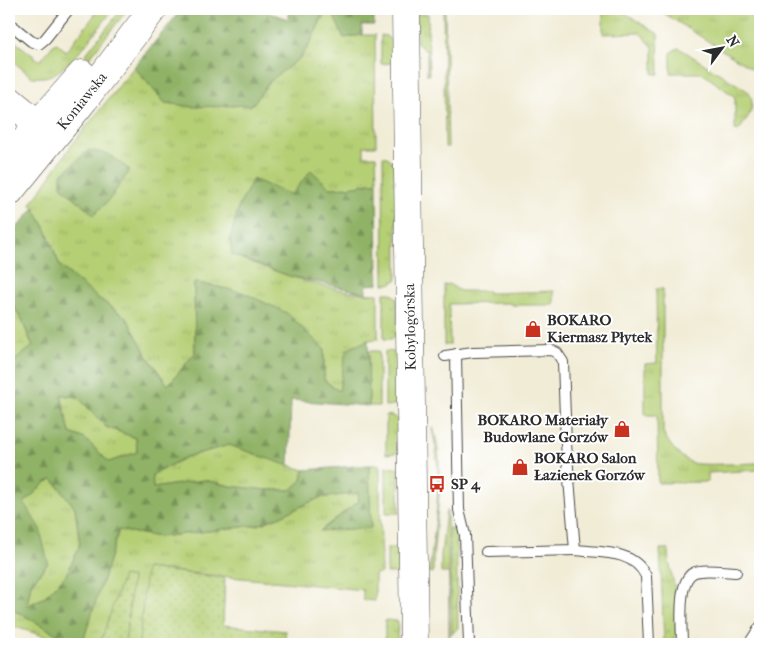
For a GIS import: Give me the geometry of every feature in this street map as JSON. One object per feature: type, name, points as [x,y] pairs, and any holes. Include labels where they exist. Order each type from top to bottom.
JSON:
[{"type":"street","name":"Koniawska","points":[[9,192],[24,143],[136,9]]},
{"type":"street","name":"Koniawska","points":[[24,143],[102,77],[153,9]]},
{"type":"street","name":"Kobylogórska","points":[[406,9],[414,644]]},
{"type":"street","points":[[9,100],[24,143]]},
{"type":"lane","points":[[9,23],[31,41],[39,44],[69,9]]},
{"type":"lane","points":[[445,356],[473,352],[551,350],[560,357],[563,362],[566,444],[575,550]]},
{"type":"lane","points":[[456,354],[459,510],[465,535],[469,644]]},
{"type":"lane","points":[[486,552],[575,550],[621,555],[636,561],[642,567],[646,576],[649,644]]},
{"type":"lane","points":[[682,644],[682,590],[686,582],[692,574],[701,571],[736,572]]},
{"type":"lane","points":[[749,644],[760,627]]},
{"type":"green space","points":[[97,9],[114,9],[75,57],[57,72],[44,77],[32,77],[9,58],[9,37],[39,60],[57,43],[66,51],[94,16]]},
{"type":"green space","points":[[122,9],[128,9],[89,58],[85,55]]},
{"type":"green space","points":[[182,9],[258,9],[288,19],[291,9],[324,9],[324,14],[301,57],[270,81],[252,105],[195,107],[165,103],[134,67]]},
{"type":"green space","points":[[324,9],[340,9],[333,14],[344,38],[375,35],[376,146],[364,146],[364,156],[376,156],[377,182],[291,195],[232,255],[285,275],[322,286],[360,293],[378,294],[378,339],[368,340],[339,391],[324,380],[324,349],[194,283],[195,353],[168,386],[146,354],[127,318],[94,295],[60,266],[45,227],[31,204],[71,146],[134,67],[165,103],[252,105],[270,81],[301,56],[308,47],[324,14]]},
{"type":"green space","points":[[340,9],[374,9],[374,25],[362,25],[362,35],[344,38],[333,14]]},
{"type":"green space","points":[[443,9],[445,9],[448,147],[445,147]]},
{"type":"green space","points":[[603,9],[619,9],[658,34],[659,74],[653,74],[653,47],[640,33],[603,34]]},
{"type":"green space","points":[[657,9],[760,9],[760,74]]},
{"type":"green space","points":[[416,14],[428,14],[429,75],[427,75],[427,50],[424,50],[417,43]]},
{"type":"green space","points":[[381,35],[386,36],[393,42],[394,63],[381,64]]},
{"type":"green space","points":[[679,48],[749,92],[752,103],[750,113],[738,131],[735,130],[735,97],[702,73],[671,73],[671,53]]},
{"type":"green space","points":[[89,150],[108,154],[130,170],[109,200],[94,215],[61,186],[61,175]]},
{"type":"green space","points":[[383,156],[389,158],[396,166],[397,279],[390,284],[384,284]]},
{"type":"green space","points":[[311,170],[330,188],[350,187],[377,182],[378,284],[366,285],[366,293],[289,276],[232,255],[230,239],[239,206],[253,179],[291,195]]},
{"type":"green space","points":[[34,208],[45,227],[60,266],[94,295],[127,318],[146,354],[168,385],[195,353],[194,282],[242,292],[287,313],[324,349],[324,380],[339,391],[346,350],[368,340],[369,406],[291,400],[289,466],[229,445],[186,457],[152,475],[153,488],[204,480],[230,486],[268,490],[291,490],[302,480],[304,470],[369,465],[371,528],[320,531],[359,501],[358,493],[319,498],[258,525],[159,537],[119,530],[82,644],[74,644],[20,613],[9,610],[9,398],[18,390],[9,383],[9,365],[33,346],[9,297],[9,237]],"holes":[[[61,395],[78,397],[106,427],[136,438],[137,452],[109,462],[85,439],[70,433]],[[53,479],[75,508],[80,545],[66,575],[43,598],[27,606],[31,584],[48,563],[40,529],[24,503],[46,482]]]},
{"type":"green space","points":[[449,284],[460,291],[488,291],[488,293],[554,291],[554,305],[511,305],[511,303],[449,304],[450,345],[444,345],[444,285]]},
{"type":"green space","points":[[656,289],[663,289],[663,432],[665,437],[679,454],[692,463],[760,463],[760,470],[708,473],[708,482],[658,483],[657,415],[645,415],[645,364],[657,363]]},
{"type":"green space","points":[[384,293],[391,293],[397,298],[397,335],[391,339],[384,339]]},
{"type":"green space","points":[[9,298],[23,323],[33,347],[9,365]]},
{"type":"green space","points":[[368,351],[379,351],[379,406],[369,406]]},
{"type":"green space","points":[[385,351],[394,352],[399,356],[398,402],[394,405],[385,406]]},
{"type":"green space","points":[[61,395],[78,397],[106,427],[136,438],[137,452],[109,462],[85,439],[70,433]]},
{"type":"green space","points":[[386,415],[398,419],[399,450],[396,453],[386,454]]},
{"type":"green space","points":[[433,427],[437,445],[440,482],[433,573],[429,572],[436,518],[438,482]]},
{"type":"green space","points":[[229,445],[304,470],[302,480],[292,490],[235,487],[204,480],[153,488],[152,475],[186,457]]},
{"type":"green space","points":[[369,465],[380,465],[381,573],[375,574],[375,601],[363,600],[363,590],[147,568],[139,644],[125,644],[132,578],[101,641],[105,644],[82,644],[118,530],[159,537],[258,525],[319,498],[358,493],[359,501],[321,530],[371,527]]},
{"type":"green space","points":[[386,466],[399,469],[399,513],[386,513]]},
{"type":"green space","points":[[53,479],[75,508],[80,545],[66,575],[43,598],[26,606],[31,584],[48,563],[24,503],[46,482]]},
{"type":"green space","points":[[446,511],[448,573],[441,573],[441,555]]},
{"type":"green space","points":[[449,528],[456,528],[458,628],[452,634]]},
{"type":"green space","points":[[387,548],[402,548],[402,573],[387,573]]},
{"type":"green space","points":[[660,549],[668,549],[678,608],[677,631],[673,641],[664,644]]},
{"type":"green space","points":[[146,568],[225,578],[223,625],[286,631],[284,644],[139,644]]},
{"type":"green space","points":[[123,576],[132,577],[125,644],[105,644],[101,641]]},
{"type":"green space","points":[[449,594],[450,636],[449,637]]},
{"type":"green space","points":[[9,610],[20,613],[74,644],[9,625]]},
{"type":"green space","points":[[385,620],[398,621],[397,644],[385,644]]},
{"type":"place","name":"BOKARO Kiermasz Płytek","points":[[533,329]]},
{"type":"place","name":"BOKARO Materiały Budowlane Gorzów","points":[[622,429]]},
{"type":"place","name":"BOKARO Salon Łazienek Gorzów","points":[[520,467]]},
{"type":"place","name":"SP 4","points":[[437,484]]}]
